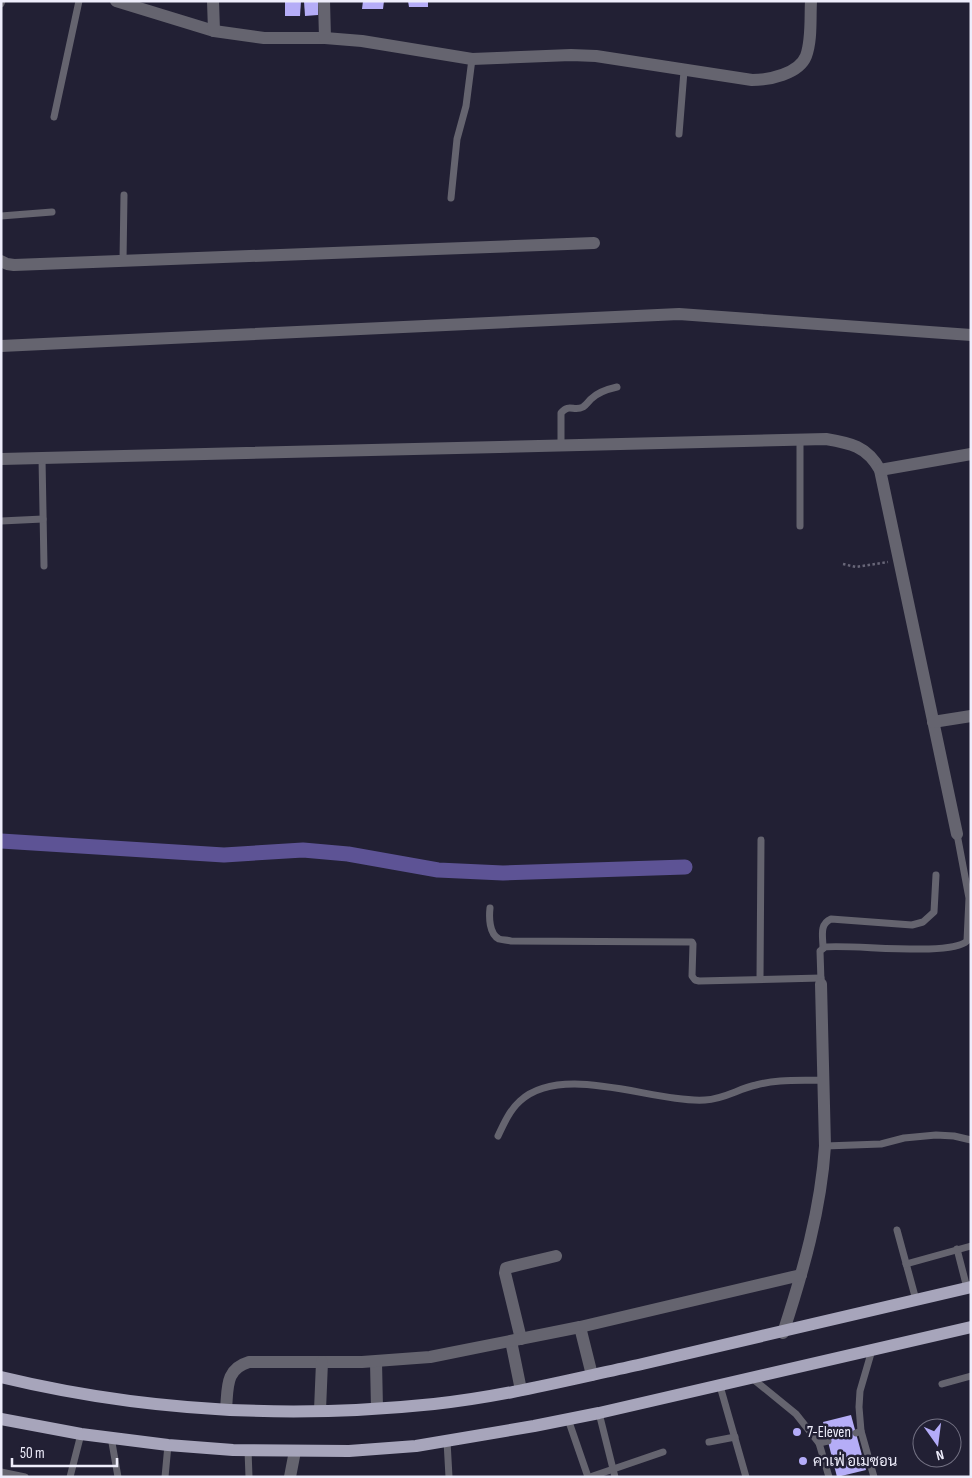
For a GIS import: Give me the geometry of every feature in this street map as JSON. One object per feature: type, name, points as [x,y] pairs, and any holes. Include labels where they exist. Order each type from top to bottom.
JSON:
[{"type":"main road","points":[[1,1377],[39,1386],[133,1401],[245,1411],[377,1408],[436,1404],[520,1390],[592,1375],[969,1288]]},
{"type":"main road","points":[[1,1419],[81,1434],[168,1445],[295,1451],[350,1451],[416,1446],[599,1413],[971,1327]]},
{"type":"street","points":[[116,1],[214,31],[264,38],[362,40],[472,58],[596,56],[752,80],[767,80],[780,76],[800,65],[806,56],[808,46],[811,1]]},
{"type":"street","points":[[213,1],[214,31]]},
{"type":"street","points":[[324,1],[325,38]]},
{"type":"street","points":[[1,261],[14,265],[594,242]]},
{"type":"street","points":[[1,346],[679,314],[971,335]]},
{"type":"street","points":[[1,459],[826,439],[851,443],[868,454],[876,462],[880,470],[957,834]]},
{"type":"street","points":[[880,470],[971,454]]},
{"type":"street","points":[[933,722],[971,716]]},
{"type":"street","points":[[783,1332],[801,1275],[824,1169],[821,981]]},
{"type":"street","points":[[520,1390],[516,1340],[505,1273],[506,1268],[556,1256]]},
{"type":"street","points":[[226,1409],[230,1375],[242,1364],[257,1362],[376,1362],[430,1357],[580,1326],[801,1275]]},
{"type":"street","points":[[580,1326],[592,1375]]},
{"type":"street","points":[[320,1410],[322,1362]]},
{"type":"street","points":[[376,1362],[377,1408]]},
{"type":"street","points":[[290,1477],[295,1451]]},
{"type":"lane","points":[[54,117],[79,1]]},
{"type":"lane","points":[[451,198],[457,139],[466,106],[472,58]]},
{"type":"lane","points":[[679,134],[684,71]]},
{"type":"lane","points":[[123,261],[124,195]]},
{"type":"lane","points":[[1,216],[52,212]]},
{"type":"lane","points":[[561,446],[562,411],[570,407],[582,408],[598,393],[617,387]]},
{"type":"lane","points":[[800,440],[800,526]]},
{"type":"lane","points":[[42,458],[44,566]]},
{"type":"lane","points":[[1,521],[43,519]]},
{"type":"lane","points":[[823,948],[937,949],[960,946],[967,941],[969,883],[957,834]]},
{"type":"lane","points":[[760,979],[761,840]]},
{"type":"lane","points":[[490,908],[491,926],[494,934],[499,938],[511,941],[688,940],[694,944],[692,976],[695,980],[760,979],[821,981],[820,951],[823,948],[823,926],[826,921],[912,925],[923,922],[934,912],[936,874]]},
{"type":"lane","points":[[498,1136],[507,1117],[520,1101],[542,1088],[577,1084],[609,1087],[688,1101],[715,1099],[755,1085],[778,1081],[824,1080]]},
{"type":"lane","points":[[825,1146],[881,1144],[904,1138],[936,1135],[954,1136],[971,1140]]},
{"type":"lane","points":[[897,1230],[916,1300]]},
{"type":"lane","points":[[906,1264],[971,1246]]},
{"type":"lane","points":[[957,1249],[969,1288]]},
{"type":"lane","points":[[872,1350],[860,1392],[858,1432],[874,1477]]},
{"type":"lane","points":[[942,1384],[971,1376]]},
{"type":"lane","points":[[752,1379],[796,1414],[819,1443],[829,1477]]},
{"type":"lane","points":[[720,1386],[746,1477]]},
{"type":"lane","points":[[599,1413],[615,1477]]},
{"type":"lane","points":[[568,1419],[589,1477],[663,1452]]},
{"type":"lane","points":[[70,1477],[81,1434]]},
{"type":"lane","points":[[111,1437],[118,1477]]},
{"type":"lane","points":[[709,1442],[735,1437]]},
{"type":"lane","points":[[447,1441],[449,1477]]},
{"type":"lane","points":[[819,1443],[828,1441]]},
{"type":"lane","points":[[165,1477],[168,1445]]},
{"type":"lane","points":[[248,1450],[249,1477]]},
{"type":"lane","points":[[1,1472],[25,1477]]},
{"type":"path","points":[[843,564],[856,567],[899,560]]},
{"type":"building","points":[[285,1],[301,1],[300,16],[285,16]]},
{"type":"building","points":[[304,1],[318,1],[318,15],[305,16]]},
{"type":"building","points":[[363,1],[384,1],[383,9],[362,9]]},
{"type":"building","points":[[408,1],[428,1],[428,7],[409,7]]},
{"type":"building","points":[[851,1415],[866,1470],[837,1477],[823,1422]]},
{"type":"waterway","points":[[1,841],[224,855],[303,850],[348,854],[438,870],[503,873],[685,867]]},
{"type":"place","name":"7-Eleven","points":[[797,1432]]},
{"type":"place","name":"คาเฟ่ อเมซอน","points":[[803,1461]]}]
